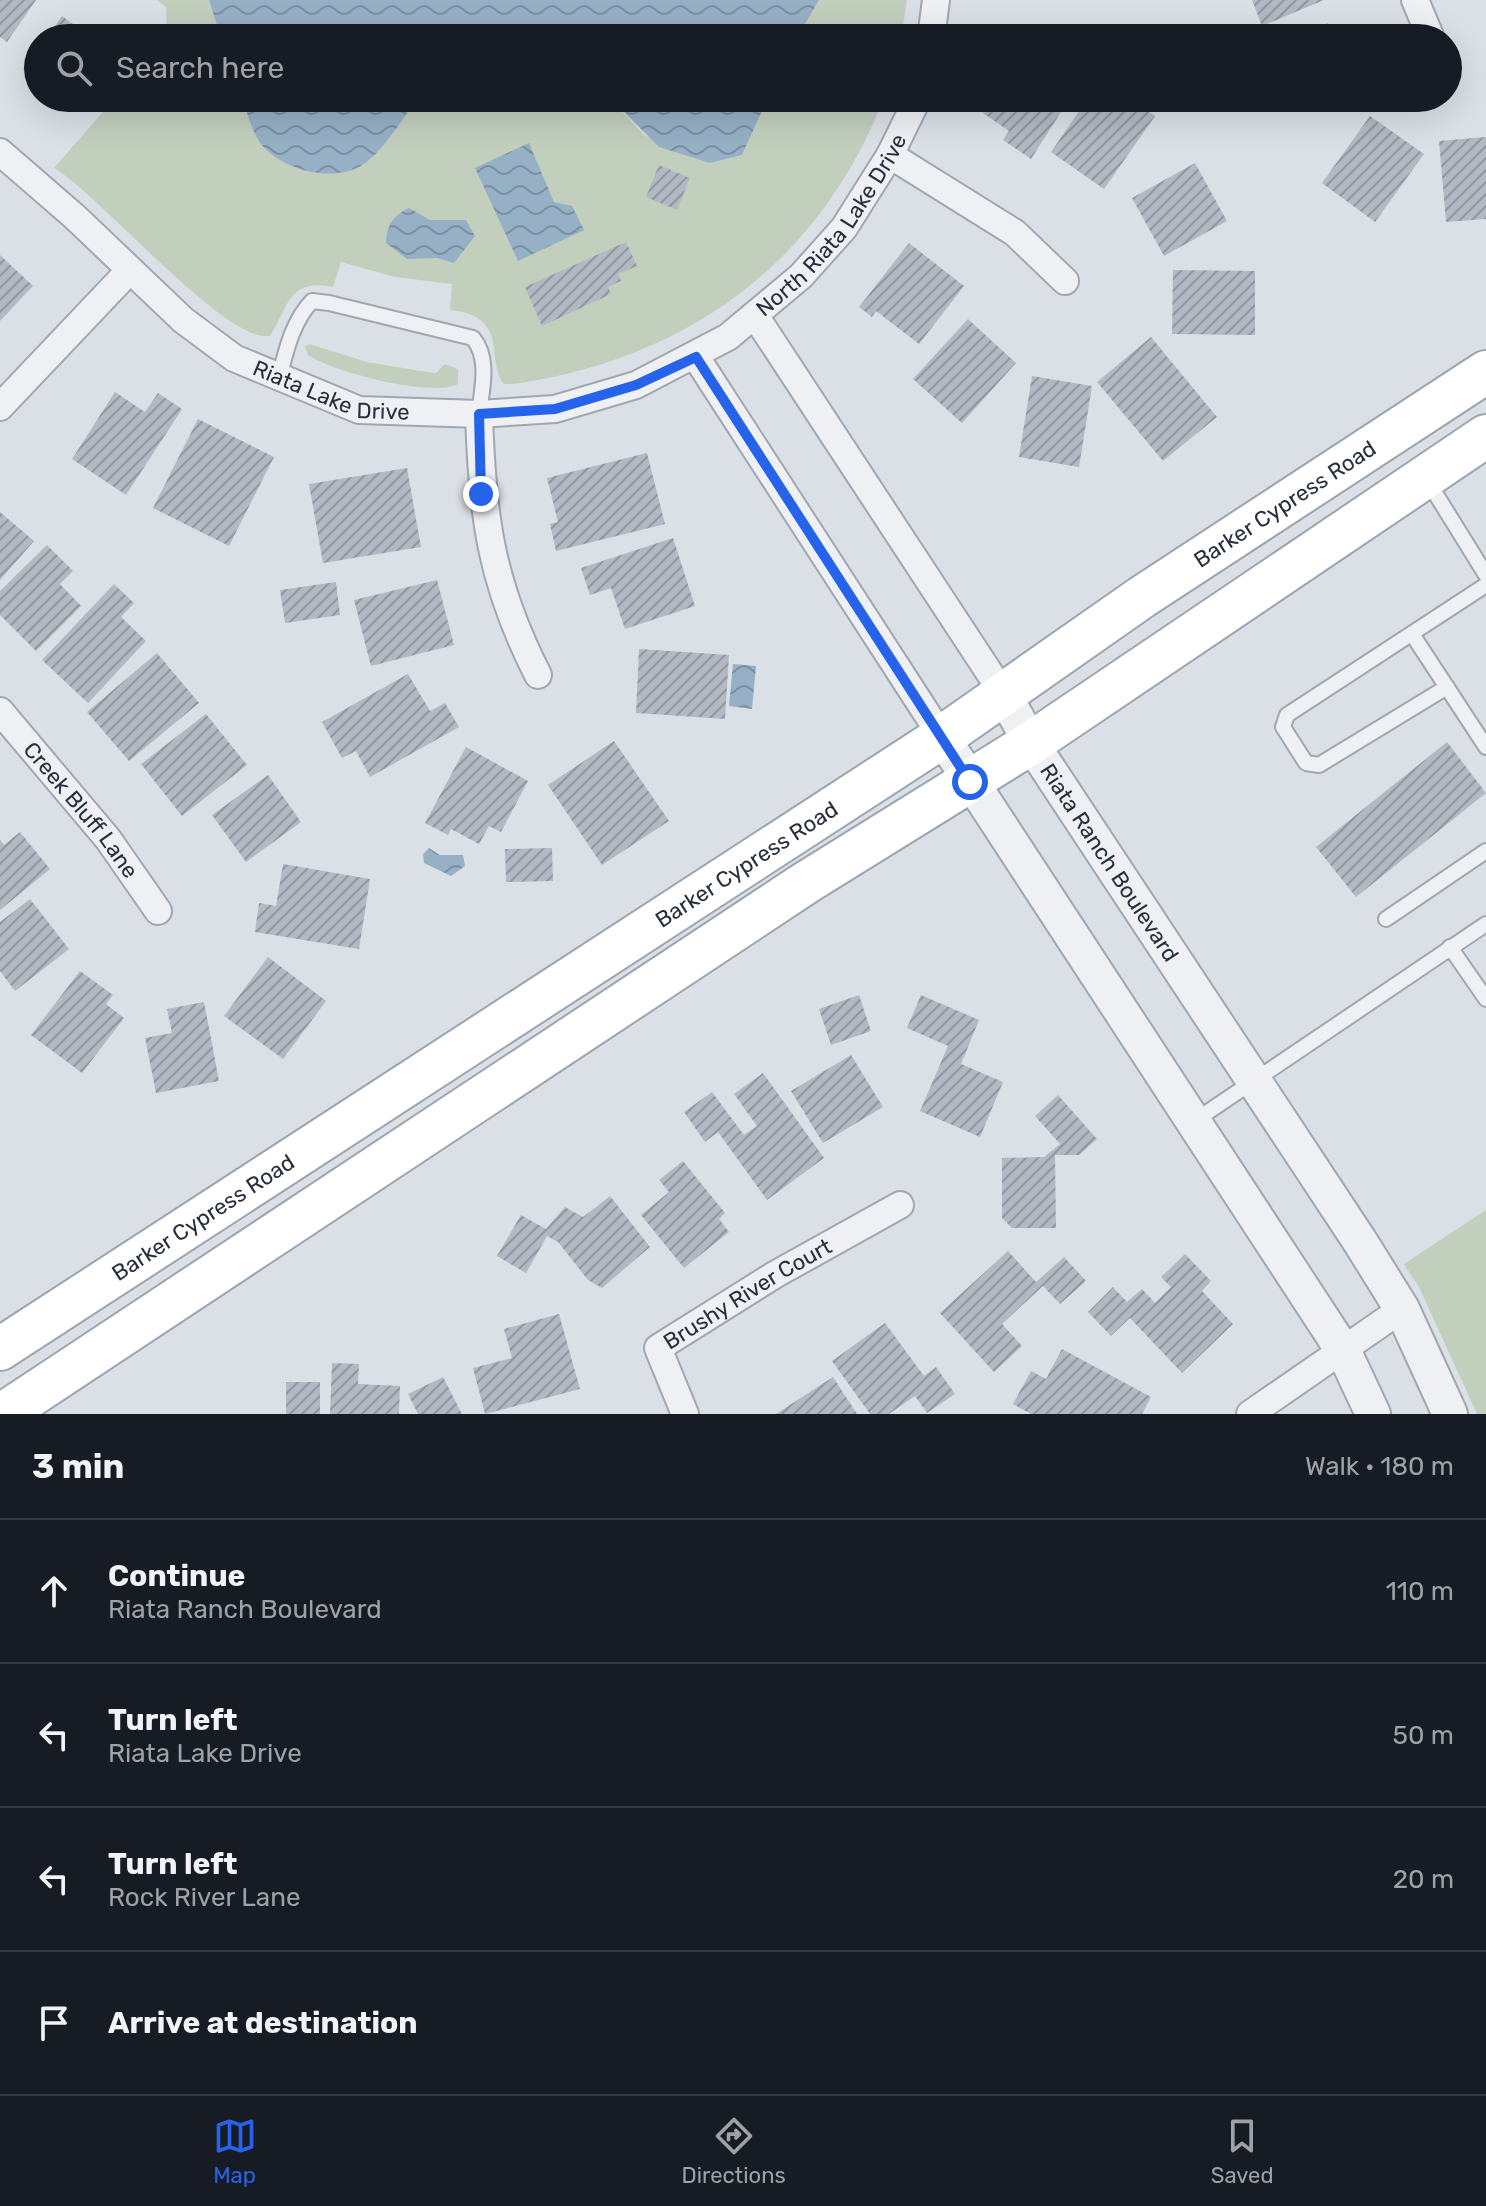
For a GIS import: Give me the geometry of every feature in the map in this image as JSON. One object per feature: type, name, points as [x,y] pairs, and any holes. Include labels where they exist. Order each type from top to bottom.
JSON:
[{"type":"main road","name":"Barker Cypress Road","points":[[0,1349],[942,737],[1142,597],[1486,372]]},
{"type":"main road","points":[[3,1414],[807,882],[1031,743],[1486,436]]},
{"type":"street","points":[[933,24],[936,0]]},
{"type":"street","points":[[1415,0],[1425,24]]},
{"type":"street","name":"North Riata Lake Drive","points":[[728,337],[756,317],[801,276],[844,228],[890,155],[911,112]]},
{"type":"street","name":"Riata Lake Drive","points":[[0,152],[183,320],[234,358],[359,410],[479,414],[555,409],[636,385],[696,357],[728,337]]},
{"type":"street","points":[[890,155],[1015,233],[1065,281]]},
{"type":"street","points":[[0,407],[130,270]]},
{"type":"street","name":"Riata Ranch Boulevard","points":[[756,317],[1402,1309],[1450,1414]]},
{"type":"street","points":[[696,357],[1344,1352],[1373,1414]]},
{"type":"street","points":[[479,414],[481,494],[492,557],[512,623],[538,675]]},
{"type":"street","name":"Creek Bluff Lane","points":[[0,711],[108,839],[158,911]]},
{"type":"street","name":"Brushy River Court","points":[[685,1414],[658,1348],[776,1274],[900,1205]]},
{"type":"street","points":[[1250,1414],[1344,1352],[1402,1309]]},
{"type":"lane","points":[[279,378],[288,342],[303,311],[312,301],[329,303],[473,338],[480,347],[484,365],[479,414]]},
{"type":"lane","points":[[1425,476],[1486,575]]},
{"type":"lane","points":[[1447,687],[1319,765],[1306,763],[1283,727],[1287,715],[1486,585]]},
{"type":"lane","points":[[1412,634],[1486,747]]},
{"type":"lane","points":[[1386,919],[1486,851]]},
{"type":"lane","points":[[1193,1122],[1255,1083],[1486,924]]},
{"type":"lane","points":[[1450,947],[1486,999]]},
{"type":"green space","points":[[157,0],[209,0],[217,24],[167,24],[166,7]]},
{"type":"green space","points":[[819,0],[907,0],[903,24],[805,24]]},
{"type":"green space","points":[[103,112],[246,112],[369,161],[407,112],[623,112],[644,135],[710,163],[742,155],[762,112],[878,112],[857,157],[823,209],[784,255],[739,294],[690,326],[635,352],[576,371],[513,384],[504,384],[499,374],[493,341],[482,321],[450,310],[452,284],[395,277],[341,262],[333,287],[318,285],[298,291],[286,305],[270,336],[250,332],[224,317],[194,293],[54,168]]},
{"type":"green space","points":[[309,344],[367,362],[427,372],[436,373],[445,364],[458,369],[458,384],[427,388],[360,375],[308,355],[305,347]]},
{"type":"green space","points":[[1486,1210],[1486,1414],[1477,1414],[1419,1287],[1404,1264]]},
{"type":"water","points":[[209,0],[819,0],[805,24],[217,24]]},
{"type":"water","points":[[247,112],[408,112],[375,155],[356,168],[342,172],[312,172],[283,162],[261,144]]},
{"type":"water","points":[[624,112],[762,112],[742,155],[710,163],[659,147]]},
{"type":"water","points":[[529,143],[554,202],[572,206],[584,230],[518,261],[475,168]]},
{"type":"water","points":[[409,208],[430,220],[466,220],[475,236],[454,263],[437,258],[407,259],[386,243],[392,221]]},
{"type":"water","points":[[733,664],[756,666],[752,709],[729,706]]},
{"type":"water","points":[[429,848],[440,855],[463,855],[465,866],[451,876],[424,863],[423,854]]},
{"type":"building","points":[[0,0],[36,0],[7,42],[0,37]]},
{"type":"building","points":[[1252,0],[1324,0],[1267,24],[1261,24]]},
{"type":"building","points":[[62,16],[73,24],[56,24]]},
{"type":"building","points":[[1061,112],[1031,159],[1003,140],[1009,131],[983,113]]},
{"type":"building","points":[[1078,112],[1149,112],[1155,116],[1104,189],[1051,152]]},
{"type":"building","points":[[1370,116],[1424,154],[1375,222],[1322,183]]},
{"type":"building","points":[[1486,137],[1486,219],[1446,222],[1439,141]]},
{"type":"building","points":[[1195,163],[1227,221],[1164,256],[1132,198]]},
{"type":"building","points":[[659,165],[690,178],[677,210],[646,197]]},
{"type":"building","points":[[626,242],[637,266],[618,274],[621,281],[608,287],[611,294],[542,326],[525,287]]},
{"type":"building","points":[[909,243],[964,286],[919,344],[876,311],[872,317],[859,307]]},
{"type":"building","points":[[0,255],[33,286],[0,321]]},
{"type":"building","points":[[1173,270],[1255,271],[1255,335],[1172,334]]},
{"type":"building","points":[[968,319],[1016,363],[962,423],[913,379]]},
{"type":"building","points":[[1151,337],[1217,417],[1163,461],[1097,382]]},
{"type":"building","points":[[1032,376],[1092,386],[1079,467],[1019,457]]},
{"type":"building","points":[[115,392],[145,412],[158,393],[182,409],[126,495],[72,459]]},
{"type":"building","points":[[198,419],[274,457],[229,546],[153,508]]},
{"type":"building","points":[[647,453],[665,524],[556,551],[550,524],[558,522],[547,478]]},
{"type":"building","points":[[407,468],[421,547],[323,563],[309,484]]},
{"type":"building","points":[[0,512],[34,541],[0,580]]},
{"type":"building","points":[[673,538],[695,606],[625,629],[611,588],[590,595],[581,568]]},
{"type":"building","points":[[47,545],[73,571],[60,584],[81,606],[36,651],[0,615],[0,591]]},
{"type":"building","points":[[437,580],[454,645],[371,666],[354,600]]},
{"type":"building","points":[[336,582],[340,615],[285,623],[280,590]]},
{"type":"building","points":[[114,584],[134,603],[121,617],[146,641],[88,703],[42,660]]},
{"type":"building","points":[[639,649],[729,655],[725,719],[636,713]]},
{"type":"building","points":[[157,653],[199,703],[129,761],[87,712]]},
{"type":"building","points":[[408,674],[430,711],[445,703],[459,727],[370,777],[356,751],[342,758],[322,722]]},
{"type":"building","points":[[206,714],[247,765],[182,816],[141,764]]},
{"type":"building","points":[[614,741],[669,821],[602,865],[548,785]]},
{"type":"building","points":[[1447,742],[1486,793],[1356,897],[1316,847]]},
{"type":"building","points":[[466,747],[528,781],[501,832],[489,826],[479,844],[451,829],[448,835],[425,823]]},
{"type":"building","points":[[268,775],[301,822],[246,862],[212,815]]},
{"type":"building","points":[[20,832],[50,869],[0,910],[0,840],[4,845]]},
{"type":"building","points":[[552,848],[553,881],[506,882],[505,849]]},
{"type":"building","points":[[283,864],[370,879],[359,949],[255,932],[259,903],[276,906]]},
{"type":"building","points":[[30,899],[69,949],[15,991],[0,971],[0,922]]},
{"type":"building","points":[[268,957],[326,1001],[283,1059],[224,1016]]},
{"type":"building","points":[[80,971],[113,995],[106,1004],[124,1018],[82,1073],[31,1035]]},
{"type":"building","points":[[859,995],[871,1031],[831,1045],[819,1009]]},
{"type":"building","points":[[921,995],[979,1020],[961,1064],[1003,1082],[980,1137],[920,1111],[948,1046],[907,1028]]},
{"type":"building","points":[[204,1002],[219,1081],[156,1093],[145,1038],[172,1033],[167,1009]]},
{"type":"building","points":[[851,1055],[883,1107],[823,1143],[791,1091]]},
{"type":"building","points":[[763,1073],[824,1158],[767,1200],[718,1132],[705,1142],[684,1112],[712,1092],[744,1135],[757,1126],[734,1094]]},
{"type":"building","points":[[1058,1095],[1097,1139],[1079,1155],[1055,1155],[1056,1228],[1012,1228],[1002,1218],[1002,1158],[1044,1157],[1060,1144],[1035,1116]]},
{"type":"building","points":[[683,1161],[725,1213],[719,1219],[729,1232],[684,1268],[641,1215],[669,1192],[659,1180]]},
{"type":"building","points":[[610,1196],[650,1247],[602,1288],[588,1280],[558,1242],[547,1236],[526,1273],[497,1256],[521,1215],[546,1229],[565,1207],[583,1217]]},
{"type":"building","points":[[1008,1251],[1036,1282],[1064,1257],[1086,1281],[1060,1304],[1043,1286],[1002,1324],[1022,1346],[994,1372],[940,1313]]},
{"type":"building","points":[[1185,1254],[1211,1281],[1202,1291],[1233,1324],[1182,1373],[1130,1318],[1111,1336],[1088,1312],[1113,1287],[1127,1302],[1142,1289],[1155,1303],[1171,1287],[1161,1277]]},
{"type":"building","points":[[559,1314],[580,1389],[485,1414],[473,1368],[512,1358],[504,1329]]},
{"type":"building","points":[[885,1323],[924,1376],[936,1367],[955,1394],[927,1413],[915,1396],[889,1414],[870,1414],[832,1361]]},
{"type":"building","points":[[1062,1349],[1151,1397],[1142,1414],[1031,1414],[1013,1404],[1031,1371],[1046,1379]]},
{"type":"building","points":[[332,1363],[359,1364],[358,1384],[400,1386],[399,1414],[330,1414]]},
{"type":"building","points":[[443,1377],[462,1414],[418,1414],[408,1394]]},
{"type":"building","points":[[833,1377],[857,1414],[776,1414]]},
{"type":"building","points":[[286,1382],[320,1382],[320,1414],[286,1414]]},
{"type":"route","points":[[481,494],[479,414],[555,409],[636,385],[696,357],[970,782]]}]
